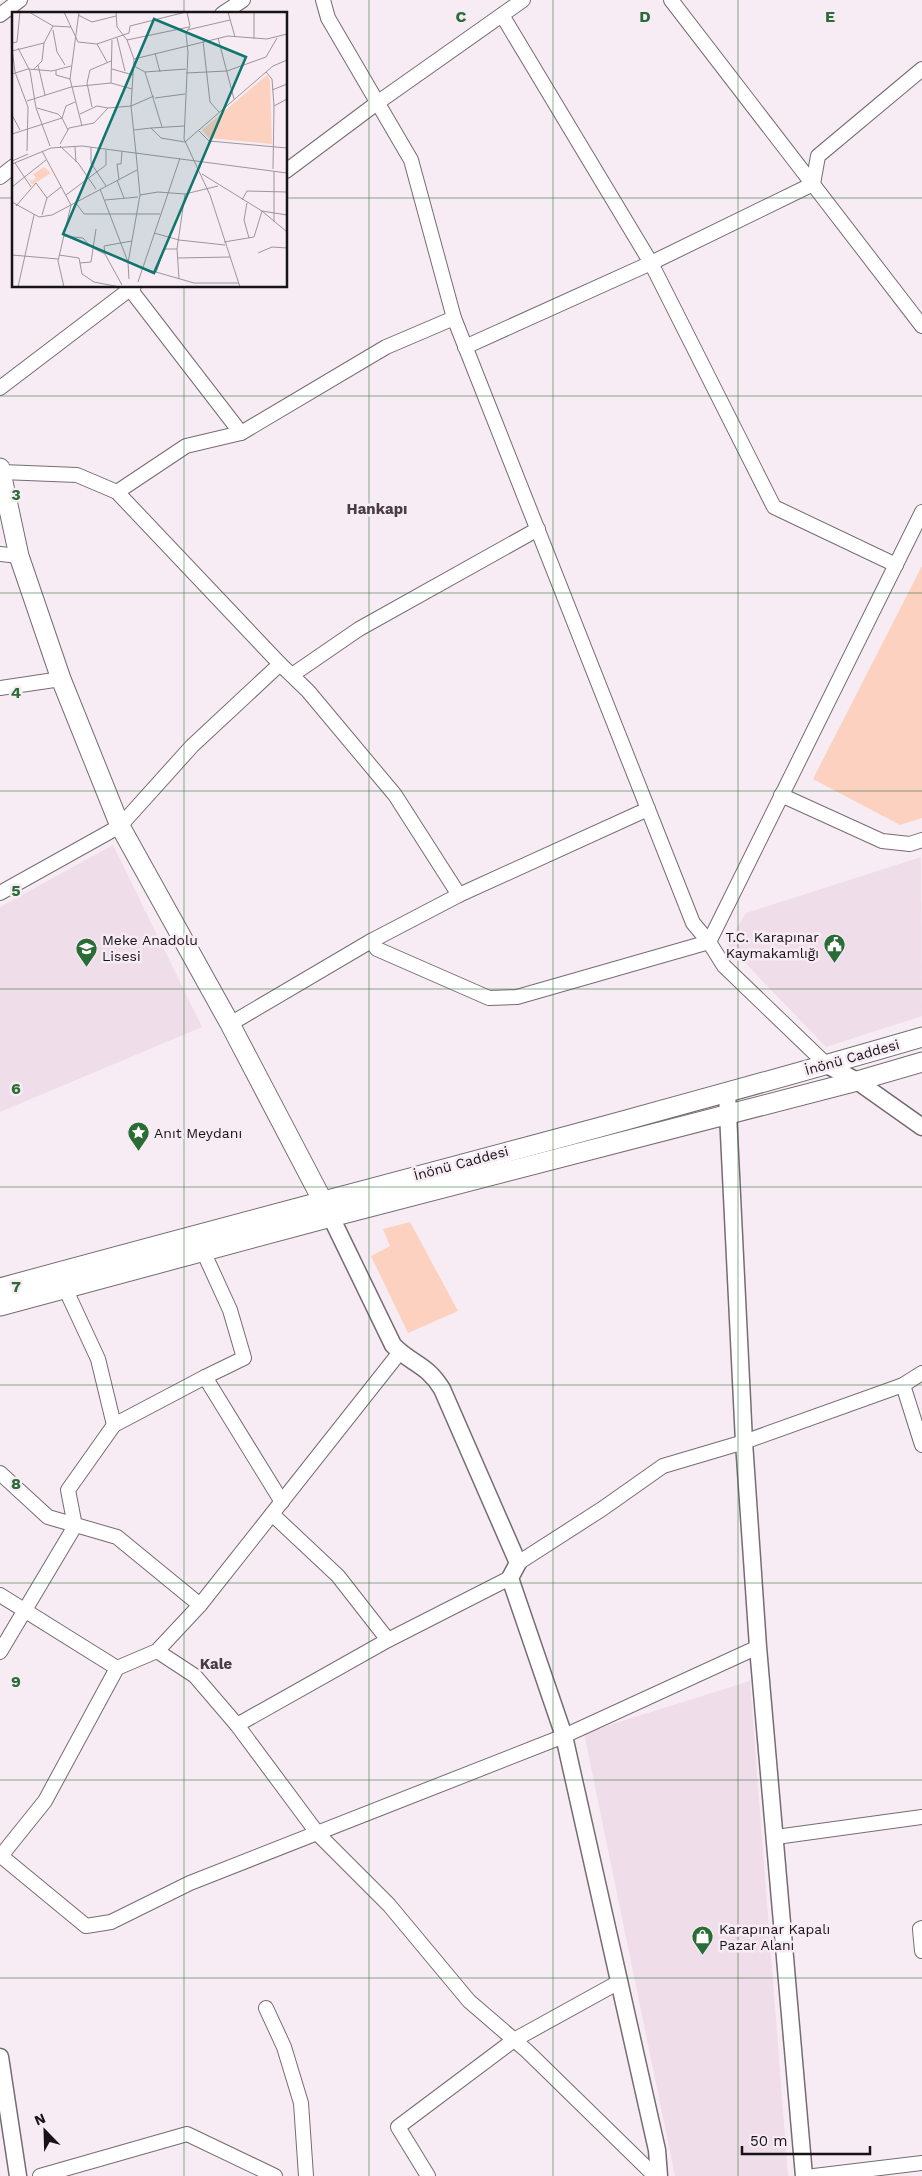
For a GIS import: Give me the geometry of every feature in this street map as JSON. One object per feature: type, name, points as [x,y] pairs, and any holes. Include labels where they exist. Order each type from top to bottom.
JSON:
[{"type":"main road","points":[[1,470],[9,555],[120,826],[230,1024],[331,1217]]},
{"type":"main road","name":"İnönü Caddesi","points":[[0,1288],[323,1199],[727,1093],[922,1037]]},
{"type":"main road","name":"İnönü Caddesi","points":[[0,1306],[331,1217],[857,1081],[922,1062]]},
{"type":"street","points":[[0,15],[20,0]]},
{"type":"street","points":[[225,12],[243,0]]},
{"type":"street","points":[[323,0],[328,18],[411,160],[454,318],[692,922],[709,942],[724,966],[827,1065],[857,1081],[922,1127]]},
{"type":"street","points":[[288,170],[377,103],[523,0]]},
{"type":"street","points":[[671,0],[922,326]]},
{"type":"street","points":[[502,15],[651,262],[774,507],[896,565]]},
{"type":"street","points":[[813,184],[818,156],[922,69]]},
{"type":"street","points":[[0,177],[12,168]]},
{"type":"street","points":[[465,347],[651,262],[813,184]]},
{"type":"street","points":[[0,388],[132,288],[241,433]]},
{"type":"street","points":[[117,492],[186,446],[241,433],[386,347],[454,318]]},
{"type":"street","points":[[1,470],[77,475],[117,492],[280,664],[308,691],[395,795],[459,895]]},
{"type":"street","points":[[371,941],[378,950],[489,998],[517,998],[709,942],[922,512]]},
{"type":"street","points":[[292,676],[359,629],[538,529]]},
{"type":"street","points":[[0,893],[120,826],[192,746],[280,664]]},
{"type":"street","points":[[0,688],[61,679]]},
{"type":"street","points":[[781,794],[882,841],[910,844],[922,840]]},
{"type":"street","points":[[230,1024],[371,941],[459,895],[648,809]]},
{"type":"street","points":[[727,1093],[744,1442],[758,1647],[804,2176]]},
{"type":"street","points":[[331,1217],[393,1345],[400,1352],[423,1366],[435,1377],[442,1389],[518,1563]]},
{"type":"street","points":[[0,1652],[26,1612],[75,1526],[68,1490],[114,1425],[244,1358],[230,1310],[203,1251]]},
{"type":"street","points":[[65,1288],[98,1359],[114,1425]]},
{"type":"street","points":[[400,1352],[200,1605],[156,1651],[117,1668],[46,1801],[0,1857],[86,1926],[111,1922],[190,1883],[564,1736],[758,1647]]},
{"type":"street","points":[[237,1725],[388,1640],[510,1578],[518,1563],[602,1509],[663,1466],[744,1442],[903,1385],[922,1373]]},
{"type":"street","points":[[205,1377],[282,1502]]},
{"type":"street","points":[[903,1385],[922,1445]]},
{"type":"street","points":[[0,1473],[48,1518],[116,1537],[200,1605]]},
{"type":"street","points":[[272,1514],[338,1576],[388,1640]]},
{"type":"street","points":[[510,1578],[564,1736],[657,2150],[659,2176]]},
{"type":"street","points":[[0,1595],[117,1668]]},
{"type":"street","points":[[156,1651],[195,1676],[237,1725],[318,1834],[389,1905],[469,2001],[514,2040],[655,2176]]},
{"type":"street","points":[[776,1837],[922,1817]]},
{"type":"street","points":[[922,1928],[920,1928],[922,1951]]},
{"type":"street","points":[[428,2176],[398,2127],[514,2040],[619,1982]]},
{"type":"street","points":[[266,2008],[284,2047],[301,2103],[306,2176]]},
{"type":"street","points":[[0,2057],[18,2176]]},
{"type":"street","points":[[40,2176],[187,2134],[275,2176]]},
{"type":"street","points":[[814,2176],[922,2163]]},
{"type":"shaded area","points":[[922,566],[922,818],[900,825],[813,779]]},
{"type":"shaded area","name":"Meke Anadolu Lisesi","points":[[113,845],[202,1027],[0,1112],[0,907]]},
{"type":"shaded area","name":"T.C. Karapınar Kaymakamlığı","points":[[921,857],[922,1016],[826,1047],[727,944],[746,913]]},
{"type":"shaded area","points":[[410,1222],[458,1311],[408,1333],[371,1256],[390,1246],[383,1229]]},
{"type":"shaded area","name":"Karapınar Kapalı Pazar Alanı","points":[[750,1681],[788,2176],[675,2176],[584,1733]]},
{"type":"place","name":"T.C. Karapınar Kaymakamlığı","points":[[835,964]]},
{"type":"place","name":"Meke Anadolu Lisesi","points":[[86,967]]},
{"type":"place","name":"Anıt Meydanı","points":[[138,1152]]},
{"type":"place","name":"Karapınar Kapalı Pazar Alanı","points":[[703,1956]]},
{"type":"district","name":"Hankapı","points":[[377,509]]},
{"type":"district","name":"Kale","points":[[216,1664]]}]
